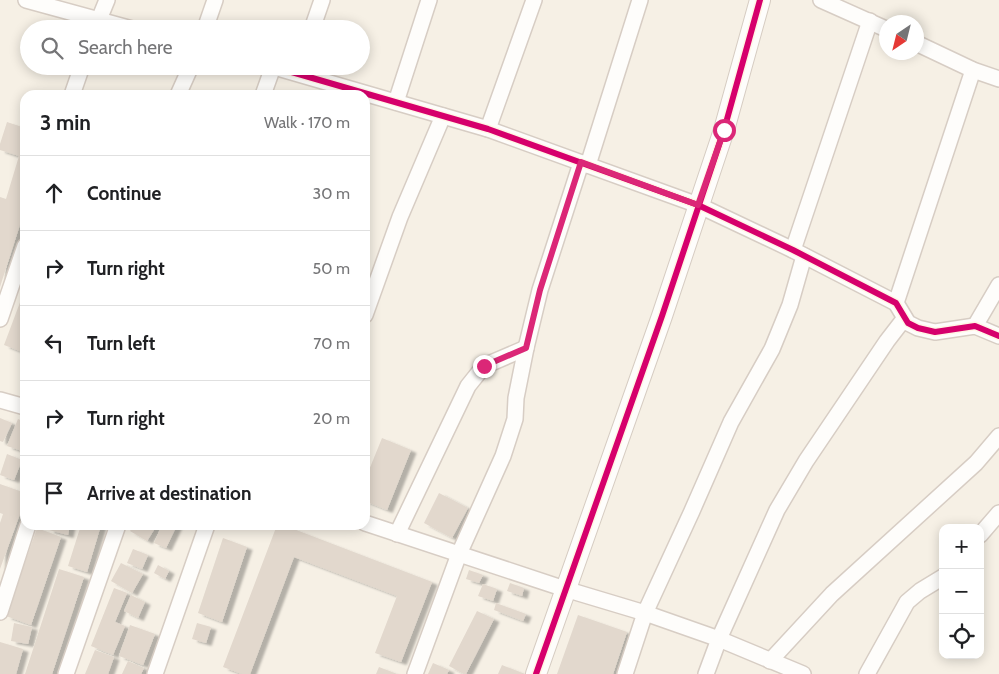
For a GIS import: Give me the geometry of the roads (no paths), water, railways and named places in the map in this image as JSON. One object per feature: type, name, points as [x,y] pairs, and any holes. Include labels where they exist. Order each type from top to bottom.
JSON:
[{"type":"street","points":[[26,0],[85,20]]},
{"type":"street","points":[[99,20],[107,0]]},
{"type":"street","points":[[208,20],[215,0]]},
{"type":"street","points":[[315,20],[322,0]]},
{"type":"street","points":[[396,102],[429,0]]},
{"type":"street","points":[[488,129],[534,0]]},
{"type":"street","points":[[415,674],[459,554],[503,456],[515,419],[516,398],[540,290],[640,0]]},
{"type":"street","points":[[536,674],[662,316],[724,130],[760,0]]},
{"type":"street","points":[[821,0],[879,26]]},
{"type":"street","points":[[625,674],[644,612],[692,512],[731,422],[772,349],[790,305],[798,253],[870,21]]},
{"type":"street","points":[[924,47],[973,70],[999,79]]},
{"type":"street","points":[[896,303],[973,70]]},
{"type":"street","points":[[74,90],[79,75]]},
{"type":"street","points":[[180,90],[187,75]]},
{"type":"street","points":[[265,90],[269,75]]},
{"type":"street","points":[[311,75],[350,90]]},
{"type":"street","points":[[370,96],[488,129],[698,205],[896,303],[904,319],[912,326],[935,332],[975,326],[999,336]]},
{"type":"street","points":[[370,301],[400,217],[443,116]]},
{"type":"street","points":[[0,319],[20,261]]},
{"type":"street","points":[[975,326],[999,285]]},
{"type":"street","points":[[706,674],[719,639],[777,510],[811,454],[904,319]]},
{"type":"street","points":[[397,534],[468,386],[484,366],[526,348]]},
{"type":"street","points":[[0,400],[20,406]]},
{"type":"street","points":[[770,661],[832,594],[969,469],[999,436]]},
{"type":"street","points":[[984,530],[999,513]]},
{"type":"street","points":[[370,525],[565,589],[644,612],[719,639],[770,661],[784,671],[802,674]]},
{"type":"street","points":[[0,612],[26,530]]},
{"type":"street","points":[[66,674],[116,530]]},
{"type":"street","points":[[155,674],[205,530]]},
{"type":"street","points":[[866,674],[907,602],[939,579]]}]
